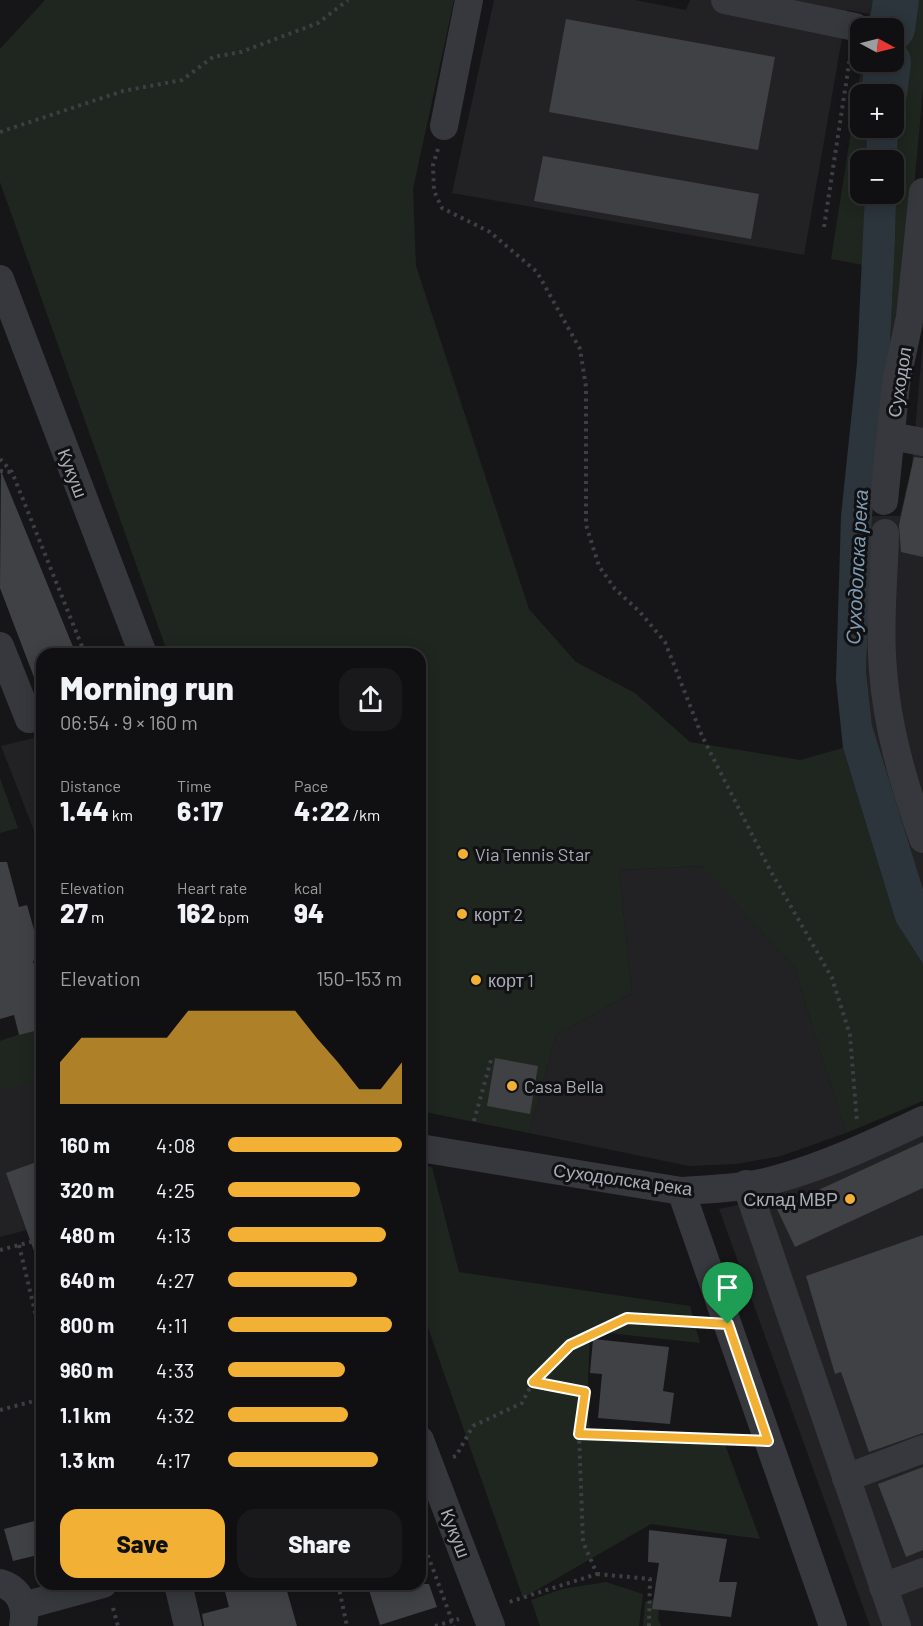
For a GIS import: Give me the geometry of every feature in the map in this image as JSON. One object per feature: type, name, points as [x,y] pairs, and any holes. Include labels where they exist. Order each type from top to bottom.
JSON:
[{"type":"street","points":[[444,126],[469,0]]},
{"type":"street","points":[[725,0],[850,26]]},
{"type":"street","name":"Суходол","points":[[885,501],[896,383],[910,317],[923,192]]},
{"type":"street","name":"Кукуш","points":[[1,288],[141,648]]},
{"type":"street","points":[[890,436],[923,442]]},
{"type":"street","points":[[885,533],[882,668],[885,693],[894,742],[923,839]]},
{"type":"street","points":[[0,646],[29,719],[36,717]]},
{"type":"street","name":"Суходолска река","points":[[426,1149],[681,1191],[776,1179],[858,1150],[923,1120]]},
{"type":"street","points":[[746,1184],[897,1626]]},
{"type":"street","points":[[681,1191],[833,1626]]},
{"type":"street","points":[[846,1478],[923,1449]]},
{"type":"street","name":"Кукуш","points":[[426,1456],[491,1626]]},
{"type":"street","points":[[883,1587],[923,1572]]},
{"type":"street","points":[[0,1583],[18,1592],[23,1616],[88,1590]]},
{"type":"street","points":[[179,1590],[188,1626]]},
{"type":"path","points":[[0,132],[123,91],[182,80],[213,57],[241,52],[318,23],[348,0]]},
{"type":"path","points":[[824,227],[850,59]]},
{"type":"path","points":[[444,126],[433,165],[434,191],[442,208],[490,232],[537,272],[580,349],[586,387],[586,525],[599,566],[615,589],[640,612],[665,642],[702,736],[770,870],[832,978],[850,1035],[856,1094],[858,1150]]},
{"type":"path","points":[[0,459],[12,472],[83,648]]},
{"type":"path","points":[[0,471],[12,472]]},
{"type":"path","points":[[474,1122],[491,1060]]},
{"type":"path","points":[[0,1250],[36,1241]]},
{"type":"path","points":[[19,1245],[36,1316]]},
{"type":"path","points":[[430,1466],[456,1456],[473,1426],[522,1403],[533,1382],[570,1345],[627,1318],[728,1324]]},
{"type":"path","points":[[533,1382],[585,1392],[579,1434],[583,1542],[597,1574]]},
{"type":"path","points":[[0,1410],[36,1401]]},
{"type":"path","points":[[579,1434],[768,1441]]},
{"type":"path","points":[[426,1550],[454,1626]]},
{"type":"path","points":[[518,1599],[597,1574],[651,1579],[649,1626]]},
{"type":"path","points":[[339,1590],[346,1626]]},
{"type":"shaded area","points":[[45,0],[454,0],[413,189],[416,266],[529,609],[576,662],[635,693],[690,742],[800,760],[843,748],[896,922],[923,964],[923,1101],[846,1133],[794,967],[702,866],[619,870],[632,993],[556,1035],[529,1133],[426,1112],[426,648],[166,648],[0,182],[0,49]]},
{"type":"shaded area","points":[[494,0],[635,0],[686,10],[690,0],[871,0],[869,14],[847,10],[804,255],[452,193]]},
{"type":"shaded area","points":[[871,0],[923,0],[923,89],[905,289],[889,366],[896,204],[904,204],[904,150],[897,150],[898,138],[904,138],[904,84],[859,84],[860,72],[904,72],[904,18],[868,18]]},
{"type":"shaded area","points":[[850,138],[867,138],[866,150],[850,150],[850,204],[865,204],[863,265],[831,259]]},
{"type":"shaded area","points":[[923,341],[923,889],[872,725],[866,671],[872,516],[900,516],[912,464]]},
{"type":"shaded area","points":[[36,737],[36,836],[1,746]]},
{"type":"shaded area","points":[[0,778],[18,828],[0,833]]},
{"type":"shaded area","points":[[703,866],[794,967],[846,1133],[781,1156],[737,1164],[689,1166],[529,1133],[556,1035],[632,993],[619,870]]},
{"type":"shaded area","points":[[36,1029],[36,1228],[0,1237],[0,1041]]},
{"type":"shaded area","points":[[36,1029],[36,1081],[0,1091],[0,1041]]},
{"type":"shaded area","points":[[923,1133],[923,1626],[870,1626],[719,1209],[751,1202]]},
{"type":"shaded area","points":[[426,1166],[432,1167],[459,1272],[690,1306],[700,1343],[590,1331],[587,1406],[591,1435],[723,1439],[760,1539],[651,1524],[523,1598],[426,1322]]},
{"type":"shaded area","points":[[606,1582],[643,1594],[639,1626],[540,1626],[531,1600],[562,1589]]},
{"type":"shaded area","points":[[660,1597],[658,1619],[661,1626],[643,1626],[645,1602]]},
{"type":"water","points":[[867,138],[898,138],[897,150],[866,150]]},
{"type":"water","points":[[865,204],[896,204],[889,366],[872,516],[866,671],[872,725],[923,889],[923,964],[896,922],[843,748],[836,680],[841,516],[857,363]]},
{"type":"building","points":[[566,19],[775,57],[758,150],[549,112]]},
{"type":"building","points":[[543,156],[759,194],[751,239],[534,201]]},
{"type":"building","points":[[914,457],[923,458],[923,557],[901,552],[899,525]]},
{"type":"building","points":[[1,471],[74,648],[36,648],[36,682],[0,588]]},
{"type":"building","points":[[0,862],[7,862],[19,907],[27,905],[36,937],[36,960],[33,961],[36,972],[36,1031],[19,1035],[14,1015],[0,1019]]},
{"type":"building","name":"Casa Bella","points":[[495,1058],[538,1066],[530,1114],[487,1106]]},
{"type":"building","name":"Склад МВР","points":[[923,1142],[923,1188],[795,1247],[777,1209]]},
{"type":"building","points":[[36,1162],[36,1257],[6,1173]]},
{"type":"building","points":[[923,1235],[923,1433],[869,1452],[841,1372],[835,1374],[806,1276]]},
{"type":"building","points":[[593,1339],[669,1347],[663,1391],[674,1393],[670,1424],[598,1418],[602,1374],[590,1373]]},
{"type":"building","points":[[923,1467],[923,1550],[906,1557],[878,1484]]},
{"type":"building","points":[[36,1521],[36,1555],[13,1561],[4,1529]]},
{"type":"building","points":[[649,1530],[727,1539],[719,1582],[737,1582],[731,1617],[652,1609],[659,1563],[648,1562]]},
{"type":"building","points":[[426,1584],[429,1584],[437,1607],[380,1625],[369,1590],[426,1590]]},
{"type":"building","points":[[225,1590],[287,1590],[297,1626],[204,1626],[202,1614],[229,1607]]},
{"type":"waterway","name":"Суходолска река","points":[[893,18],[896,0]]},
{"type":"waterway","name":"Суходолска река","points":[[885,84],[887,72]]},
{"type":"place","name":"Via Tennis Star","points":[[463,854]]},
{"type":"place","name":"корт 2","points":[[462,914]]},
{"type":"place","name":"корт 1","points":[[476,980]]},
{"type":"place","name":"Casa Bella","points":[[512,1086]]},
{"type":"place","name":"Склад МВР","points":[[850,1199]]},
{"type":"route","points":[[627,1318],[728,1324],[768,1441],[579,1434],[585,1392],[533,1382],[570,1345],[627,1318]]}]
